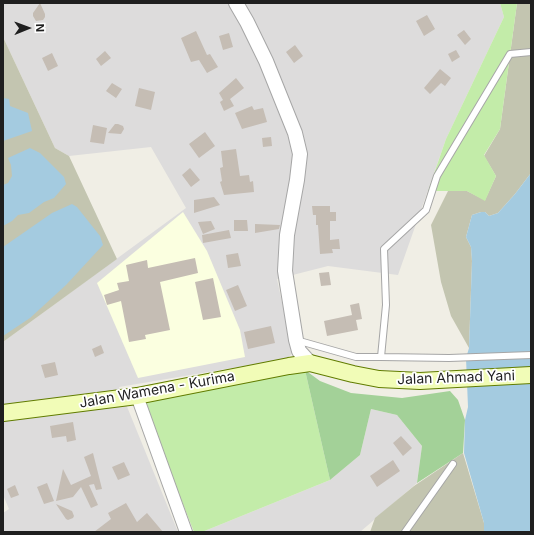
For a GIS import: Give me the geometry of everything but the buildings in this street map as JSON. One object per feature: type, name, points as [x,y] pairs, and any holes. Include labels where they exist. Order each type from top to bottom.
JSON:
[{"type":"main road","name":"Jalan Ahmad Yani","points":[[310,363],[379,379],[420,382],[531,375]]},
{"type":"main road","name":"Jalan Wamena - Kurima","points":[[3,414],[137,396],[310,363]]},
{"type":"street","points":[[236,3],[266,60],[296,133],[300,154],[297,180],[287,234],[285,271],[296,340],[299,351],[310,363]]},
{"type":"street","points":[[137,396],[186,532]]},
{"type":"lane","points":[[381,358],[386,305],[384,249],[426,210],[437,176],[510,54],[531,52]]},
{"type":"lane","points":[[296,340],[356,357],[449,358],[531,355]]},
{"type":"lane","points":[[405,532],[453,464]]},
{"type":"shaded area","points":[[3,3],[500,3],[504,17],[446,139],[398,275],[328,266],[277,279],[294,352],[286,359],[119,387],[178,532],[3,532],[3,513],[9,509],[3,495],[3,342],[186,208],[151,147],[69,156],[55,148],[3,37]]},
{"type":"shaded area","points":[[517,3],[531,3],[531,173],[498,213],[489,216],[485,212],[481,212],[472,215],[466,237],[471,247],[472,261],[469,348],[451,316],[441,282],[431,225],[448,191],[467,191],[485,200],[496,176],[484,156],[500,129]]},
{"type":"shaded area","points":[[3,37],[55,148],[69,156],[117,259],[3,342]]},
{"type":"shaded area","points":[[183,212],[207,251],[240,330],[245,357],[138,378],[97,283]]},
{"type":"shaded area","points":[[371,409],[397,415],[422,446],[417,483],[360,532],[202,532],[330,480],[360,455]]},
{"type":"shaded area","points":[[463,453],[484,523],[484,532],[370,532],[375,518],[414,486]]},
{"type":"green space","points":[[500,3],[517,3],[500,129],[484,155],[496,176],[485,201],[467,191],[428,191],[446,139],[504,17]]},
{"type":"green space","points":[[305,370],[330,480],[202,532],[194,532],[141,398]]},
{"type":"green space","points":[[305,370],[320,381],[351,393],[402,398],[450,391],[458,400],[465,420],[463,453],[417,483],[422,446],[397,415],[371,409],[360,455],[330,480]]},
{"type":"water","points":[[3,98],[9,99],[10,106],[28,113],[32,131],[3,141]]},
{"type":"water","points":[[30,148],[40,153],[64,177],[66,184],[54,198],[44,202],[29,213],[18,215],[12,221],[3,226],[3,185],[8,183],[12,176],[11,165],[8,158]]},
{"type":"water","points":[[531,173],[531,532],[484,532],[484,523],[464,453],[465,420],[468,407],[466,358],[469,348],[472,261],[471,247],[466,237],[472,215],[485,212],[489,216],[498,213]]},
{"type":"water","points":[[72,204],[77,207],[100,236],[103,245],[66,285],[30,318],[3,336],[3,247],[52,213]]}]
